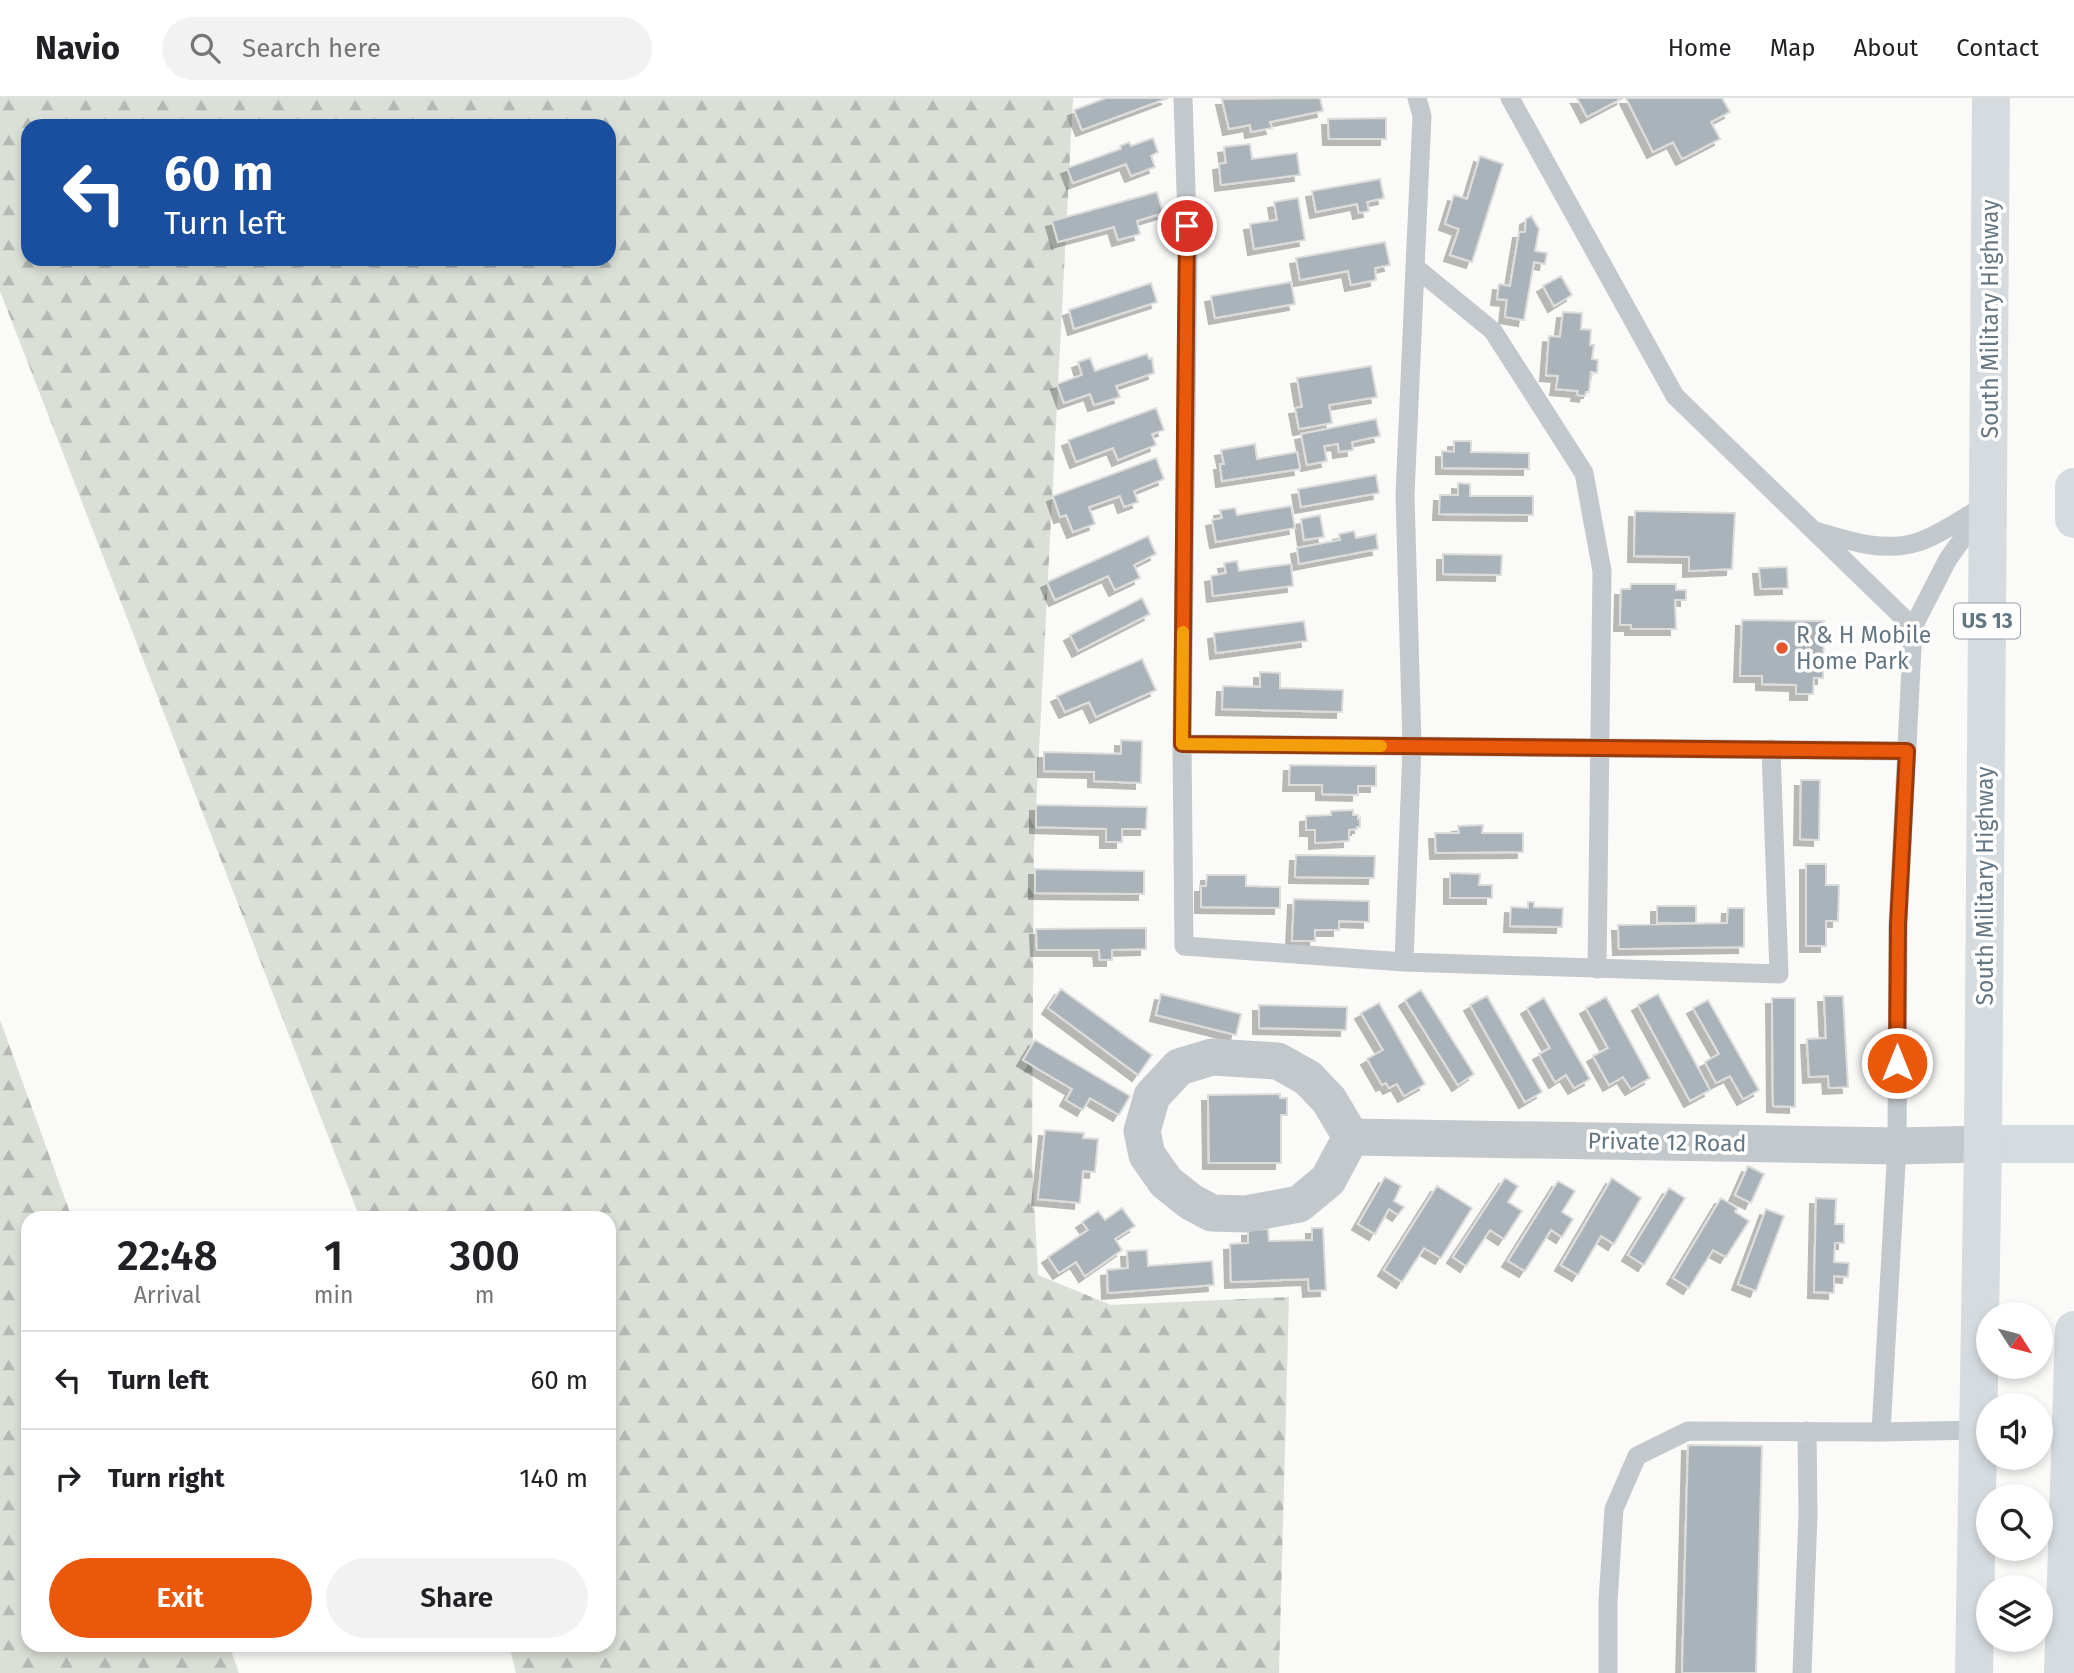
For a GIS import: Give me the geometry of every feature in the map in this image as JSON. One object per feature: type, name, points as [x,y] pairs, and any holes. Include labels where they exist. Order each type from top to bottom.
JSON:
[{"type":"main road","name":"South Military Highway","points":[[1980,1393],[1991,98]]},
{"type":"main road","points":[[2074,487],[2074,519]]},
{"type":"main road","points":[[1983,1144],[2074,1144]]},
{"type":"main road","points":[[2067,1661],[2074,1330]]},
{"type":"main road","name":"South Military Highway","points":[[1974,1673],[1978,1470]]},
{"type":"street","points":[[1213,1057],[1278,1061],[1308,1078],[1329,1100],[1351,1136],[1328,1180],[1299,1203],[1246,1214],[1212,1213],[1191,1202],[1166,1182],[1147,1155],[1142,1131],[1152,1096],[1170,1077],[1179,1068],[1213,1057]]},
{"type":"street","name":"Private 12 Road","points":[[1351,1136],[1897,1146],[1983,1144]]},
{"type":"lane","points":[[1183,98],[1188,251],[1182,744],[1184,946],[1404,962],[1779,974],[1772,749]]},
{"type":"lane","points":[[1404,962],[1412,746],[1405,495],[1422,116],[1417,98]]},
{"type":"lane","points":[[1510,98],[1675,396],[1913,627]]},
{"type":"lane","points":[[1415,267],[1493,331],[1584,473],[1602,571],[1602,748],[1597,969]]},
{"type":"lane","points":[[1813,530],[1889,548],[1920,542],[1988,504]]},
{"type":"lane","points":[[1881,1432],[1897,1146],[1898,925],[1913,627],[1948,559],[1988,504]]},
{"type":"lane","points":[[1182,744],[1907,751]]},
{"type":"lane","points":[[1608,1673],[1608,1601],[1614,1509],[1637,1456],[1688,1430],[1976,1430]]},
{"type":"lane","points":[[1802,1673],[1808,1515],[1807,1431]]},
{"type":"green space","points":[[0,98],[1073,98],[1034,846],[1032,1161],[1038,1275],[1111,1305],[1289,1297],[1279,1673],[516,1673],[511,1652],[616,1652],[616,1211],[357,1211],[0,291]]},
{"type":"green space","points":[[0,1020],[69,1211],[21,1211],[21,1652],[232,1652],[239,1673],[0,1673]]},
{"type":"building","points":[[1106,98],[1168,98],[1082,130],[1074,110]]},
{"type":"building","points":[[1320,98],[1323,111],[1270,122],[1272,128],[1251,132],[1250,125],[1229,129],[1222,99]]},
{"type":"building","points":[[1577,98],[1623,98],[1587,117]]},
{"type":"building","points":[[1626,98],[1722,98],[1730,112],[1711,122],[1720,139],[1682,159],[1673,142],[1653,152]]},
{"type":"building","points":[[1386,118],[1386,139],[1329,139],[1328,119]]},
{"type":"building","points":[[1153,138],[1158,152],[1151,156],[1155,167],[1131,176],[1126,164],[1073,183],[1067,168],[1121,149],[1120,146],[1129,142],[1131,146]]},
{"type":"building","points":[[1250,144],[1252,159],[1297,153],[1300,175],[1221,185],[1219,164],[1226,163],[1224,147]]},
{"type":"building","points":[[1480,156],[1503,164],[1472,262],[1450,255],[1459,229],[1445,224],[1454,195],[1467,199]]},
{"type":"building","points":[[1380,179],[1384,198],[1367,202],[1369,211],[1359,213],[1357,204],[1316,212],[1312,191]]},
{"type":"building","points":[[1157,192],[1163,213],[1137,221],[1140,234],[1118,240],[1114,227],[1058,242],[1052,221]]},
{"type":"building","points":[[1298,198],[1305,240],[1254,249],[1250,224],[1277,220],[1274,202]]},
{"type":"building","points":[[1531,216],[1539,229],[1535,251],[1547,253],[1545,264],[1534,262],[1524,320],[1505,317],[1507,300],[1497,299],[1499,284],[1510,286],[1519,232],[1525,232],[1526,219]]},
{"type":"building","points":[[1385,242],[1390,265],[1375,268],[1376,280],[1351,285],[1348,271],[1300,280],[1296,258]]},
{"type":"building","points":[[1561,276],[1572,295],[1554,306],[1543,286]]},
{"type":"building","points":[[1291,282],[1295,304],[1215,318],[1211,296]]},
{"type":"building","points":[[1151,283],[1157,302],[1074,329],[1069,310]]},
{"type":"building","points":[[1563,312],[1582,313],[1581,329],[1591,330],[1590,345],[1594,345],[1592,359],[1598,360],[1597,373],[1591,372],[1589,392],[1586,392],[1585,396],[1577,395],[1578,391],[1556,389],[1558,376],[1546,375],[1549,336],[1560,337]]},
{"type":"building","points":[[1147,354],[1149,359],[1152,358],[1154,373],[1116,386],[1120,397],[1094,405],[1090,394],[1064,403],[1057,384],[1082,375],[1078,362],[1090,358],[1095,371]]},
{"type":"building","points":[[1371,366],[1377,397],[1329,405],[1332,423],[1299,429],[1295,408],[1302,407],[1297,378]]},
{"type":"building","points":[[1156,408],[1164,430],[1152,434],[1156,445],[1118,460],[1113,448],[1076,462],[1068,440]]},
{"type":"building","points":[[1376,419],[1380,436],[1352,442],[1353,450],[1339,452],[1338,444],[1324,446],[1327,461],[1307,465],[1301,434]]},
{"type":"building","points":[[1454,441],[1471,441],[1471,452],[1529,453],[1529,469],[1442,468],[1442,451],[1454,452]]},
{"type":"building","points":[[1255,444],[1257,459],[1297,452],[1300,469],[1222,481],[1220,464],[1224,464],[1221,450]]},
{"type":"building","points":[[1156,458],[1164,479],[1134,491],[1138,502],[1124,507],[1120,496],[1089,507],[1095,524],[1073,532],[1066,515],[1060,517],[1053,496]]},
{"type":"building","points":[[1376,475],[1379,493],[1301,507],[1298,489]]},
{"type":"building","points":[[1458,483],[1470,484],[1470,496],[1533,496],[1533,515],[1439,514],[1440,495],[1458,495]]},
{"type":"building","points":[[1291,506],[1295,528],[1216,542],[1212,520],[1222,518],[1220,510],[1235,508],[1237,515]]},
{"type":"building","points":[[1635,511],[1735,513],[1732,569],[1689,571],[1689,557],[1634,556]]},
{"type":"building","points":[[1320,515],[1324,537],[1304,540],[1301,519]]},
{"type":"building","points":[[1354,531],[1356,538],[1376,534],[1378,549],[1299,564],[1297,548],[1340,540],[1339,534]]},
{"type":"building","points":[[1148,536],[1156,554],[1134,565],[1140,578],[1115,590],[1108,576],[1055,600],[1047,582]]},
{"type":"building","points":[[1443,554],[1502,555],[1501,575],[1443,574]]},
{"type":"building","points":[[1237,561],[1239,571],[1291,564],[1293,586],[1213,596],[1211,576],[1226,573],[1224,563]]},
{"type":"building","points":[[1787,567],[1788,588],[1761,589],[1759,568]]},
{"type":"building","points":[[1631,584],[1676,584],[1676,590],[1686,590],[1686,600],[1675,600],[1676,629],[1631,629],[1631,625],[1620,625],[1621,589],[1630,589]]},
{"type":"building","points":[[1142,598],[1150,614],[1078,651],[1070,635]]},
{"type":"building","name":"R & H Mobile Home Park","points":[[1742,620],[1824,621],[1823,678],[1814,678],[1813,694],[1796,694],[1796,685],[1762,684],[1762,676],[1740,676]]},
{"type":"building","points":[[1304,621],[1307,641],[1216,653],[1214,633]]},
{"type":"building","points":[[1142,659],[1156,690],[1096,717],[1089,702],[1065,712],[1057,696]]},
{"type":"building","points":[[1260,672],[1280,673],[1280,688],[1343,690],[1342,712],[1222,709],[1223,686],[1260,687]]},
{"type":"building","points":[[1121,740],[1142,741],[1141,783],[1094,781],[1094,772],[1044,771],[1044,752],[1121,754]]},
{"type":"building","points":[[1290,765],[1376,766],[1376,786],[1358,786],[1358,795],[1322,794],[1322,785],[1289,785]]},
{"type":"building","points":[[1801,780],[1820,780],[1819,840],[1800,839]]},
{"type":"building","points":[[1036,805],[1147,807],[1146,829],[1122,829],[1122,842],[1106,842],[1106,829],[1036,827]]},
{"type":"building","points":[[1353,810],[1353,815],[1360,818],[1360,827],[1349,830],[1349,841],[1315,843],[1315,830],[1306,830],[1306,816],[1331,815],[1331,811]]},
{"type":"building","points":[[1483,825],[1482,833],[1523,833],[1523,852],[1436,853],[1435,833],[1459,833],[1458,826]]},
{"type":"building","points":[[1296,855],[1375,856],[1374,878],[1295,877]]},
{"type":"building","points":[[1806,864],[1826,864],[1826,885],[1839,885],[1838,921],[1826,921],[1826,946],[1806,946]]},
{"type":"building","points":[[1035,869],[1144,871],[1144,894],[1035,893]]},
{"type":"building","points":[[1450,873],[1480,874],[1479,885],[1492,885],[1492,898],[1450,898]]},
{"type":"building","points":[[1207,875],[1246,875],[1246,886],[1280,887],[1280,908],[1201,907],[1201,886],[1206,886]]},
{"type":"building","points":[[1294,899],[1369,901],[1369,922],[1339,921],[1339,930],[1315,930],[1315,941],[1292,941]]},
{"type":"building","points":[[1528,902],[1534,902],[1534,907],[1563,908],[1562,927],[1510,926],[1511,907],[1528,908]]},
{"type":"building","points":[[1657,906],[1696,906],[1696,923],[1657,923]]},
{"type":"building","points":[[1728,908],[1744,908],[1744,947],[1619,949],[1618,925],[1727,923]]},
{"type":"building","points":[[1146,928],[1146,949],[1112,950],[1112,960],[1100,960],[1099,950],[1037,950],[1036,929]]},
{"type":"building","points":[[1061,989],[1152,1055],[1138,1075],[1048,1008]]},
{"type":"building","points":[[1421,990],[1474,1074],[1458,1085],[1405,1000]]},
{"type":"building","points":[[1161,994],[1241,1014],[1236,1035],[1156,1015]]},
{"type":"building","points":[[1658,994],[1710,1090],[1690,1101],[1638,1005]]},
{"type":"building","points":[[1487,996],[1542,1092],[1525,1102],[1470,1005]]},
{"type":"building","points":[[1824,996],[1843,996],[1848,1087],[1829,1088],[1828,1076],[1809,1077],[1807,1039],[1826,1038]]},
{"type":"building","points":[[1606,997],[1650,1078],[1631,1089],[1623,1077],[1609,1085],[1593,1056],[1608,1048],[1586,1008]]},
{"type":"building","points":[[1544,998],[1590,1079],[1574,1088],[1566,1075],[1555,1082],[1539,1054],[1550,1048],[1527,1008]]},
{"type":"building","points":[[1772,998],[1795,998],[1795,1107],[1773,1106]]},
{"type":"building","points":[[1708,1000],[1759,1090],[1743,1099],[1730,1076],[1716,1083],[1705,1062],[1719,1054],[1693,1008]]},
{"type":"building","points":[[1379,1003],[1425,1084],[1404,1096],[1397,1084],[1389,1088],[1386,1083],[1382,1085],[1367,1059],[1383,1050],[1361,1013]]},
{"type":"building","points":[[1259,1005],[1347,1007],[1346,1030],[1259,1028]]},
{"type":"building","points":[[1035,1040],[1130,1096],[1119,1115],[1090,1098],[1083,1110],[1066,1100],[1072,1089],[1023,1060]]},
{"type":"building","points":[[1280,1094],[1280,1098],[1287,1098],[1287,1115],[1281,1115],[1281,1163],[1209,1163],[1208,1095]]},
{"type":"building","points":[[1045,1130],[1084,1133],[1083,1138],[1098,1139],[1095,1172],[1083,1171],[1080,1203],[1038,1199]]},
{"type":"building","points":[[1748,1166],[1764,1174],[1751,1203],[1735,1195]]},
{"type":"building","points":[[1385,1177],[1401,1186],[1394,1201],[1404,1207],[1398,1215],[1389,1209],[1375,1234],[1358,1224]]},
{"type":"building","points":[[1505,1178],[1518,1186],[1508,1202],[1522,1211],[1504,1239],[1490,1230],[1466,1266],[1453,1257]]},
{"type":"building","points":[[1612,1178],[1641,1198],[1614,1244],[1601,1236],[1578,1275],[1561,1265]]},
{"type":"building","points":[[1558,1181],[1575,1191],[1562,1212],[1573,1219],[1562,1237],[1551,1230],[1525,1271],[1508,1261]]},
{"type":"building","points":[[1437,1186],[1472,1208],[1441,1258],[1424,1248],[1402,1282],[1384,1270]]},
{"type":"building","points":[[1669,1188],[1685,1198],[1644,1265],[1628,1255]]},
{"type":"building","points":[[1721,1198],[1737,1208],[1735,1212],[1749,1221],[1726,1257],[1713,1250],[1689,1288],[1673,1278]]},
{"type":"building","points":[[1816,1198],[1836,1199],[1835,1224],[1844,1224],[1844,1243],[1835,1243],[1834,1262],[1849,1263],[1848,1277],[1834,1276],[1834,1293],[1814,1292]]},
{"type":"building","points":[[1122,1208],[1135,1226],[1115,1239],[1122,1250],[1085,1276],[1076,1262],[1059,1273],[1048,1257],[1088,1230],[1082,1222],[1098,1211],[1105,1220]]},
{"type":"building","points":[[1766,1209],[1784,1216],[1756,1291],[1738,1284]]},
{"type":"building","points":[[1312,1228],[1323,1228],[1326,1290],[1309,1291],[1308,1279],[1231,1282],[1230,1244],[1248,1243],[1248,1230],[1268,1229],[1269,1241],[1312,1240]]},
{"type":"building","points":[[1147,1250],[1148,1266],[1212,1261],[1214,1285],[1108,1293],[1107,1270],[1128,1268],[1127,1251]]},
{"type":"building","points":[[1688,1445],[1762,1446],[1756,1673],[1682,1673]]},
{"type":"slow traffic","points":[[1183,632],[1182,744],[1381,746]]},
{"type":"place","name":"R & H Mobile Home Park","points":[[1782,648]]},
{"type":"route","points":[[1187,226],[1182,744],[1907,751],[1898,925],[1897,1063]]}]
